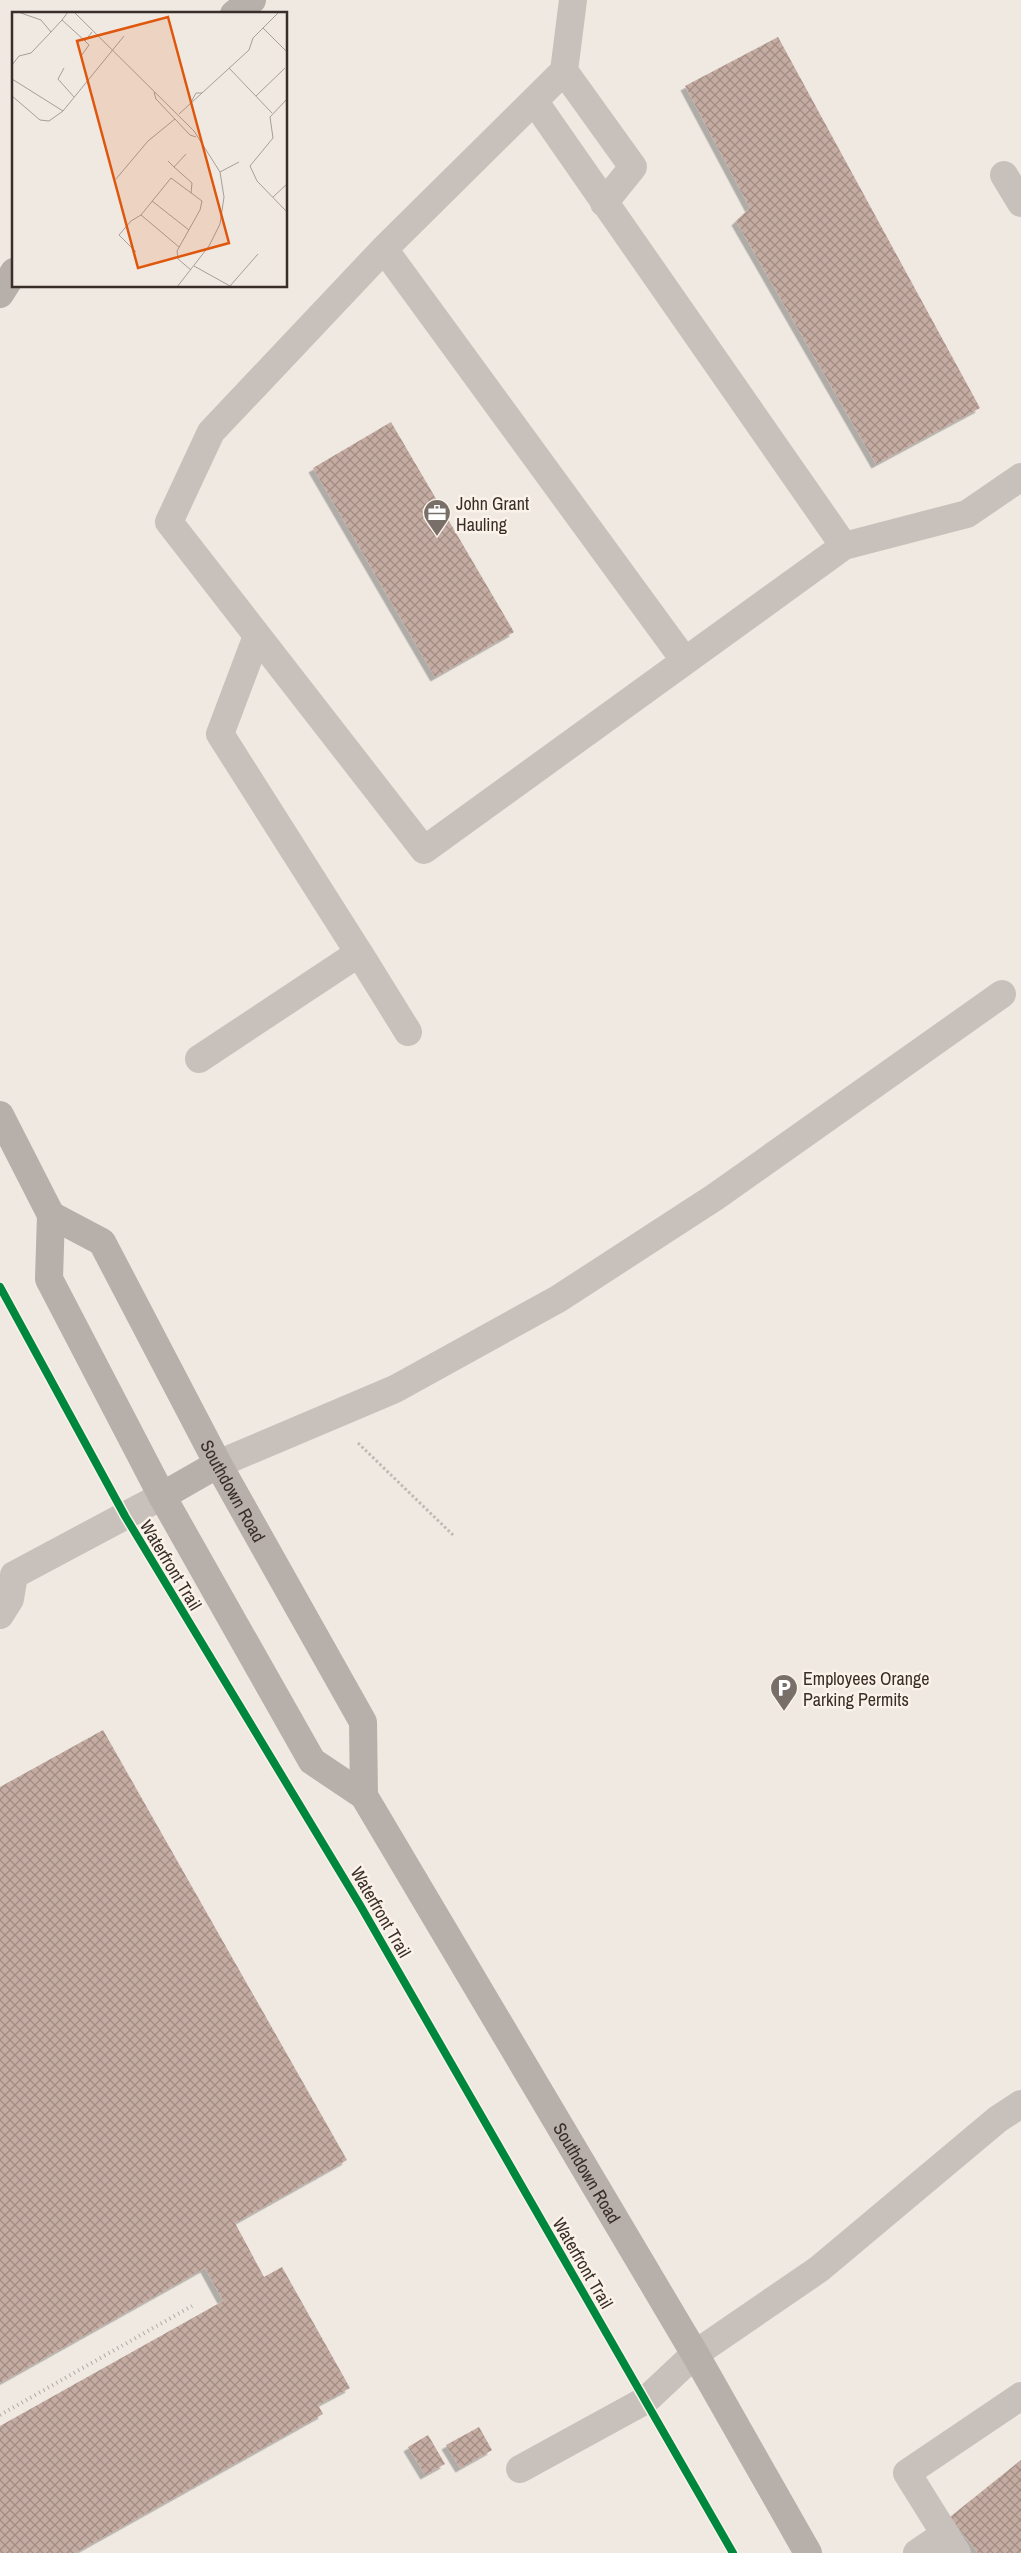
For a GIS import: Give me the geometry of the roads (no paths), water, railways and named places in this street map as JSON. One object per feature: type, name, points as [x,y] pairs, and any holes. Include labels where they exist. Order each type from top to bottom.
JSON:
[{"type":"main road","points":[[237,12],[252,0]]},
{"type":"main road","points":[[0,294],[12,275]]},
{"type":"main road","name":"Southdown Road","points":[[0,1115],[51,1215],[48,1279],[162,1496],[312,1761],[364,1796],[695,2354],[808,2553]]},
{"type":"main road","name":"Southdown Road","points":[[51,1215],[102,1242],[218,1464],[363,1722],[364,1796]]},
{"type":"main road","points":[[162,1496],[218,1464]]},
{"type":"lane","points":[[573,0],[564,71],[384,249],[211,432],[169,522],[424,850],[844,546],[967,514],[1021,477]]},
{"type":"lane","points":[[564,71],[633,167],[604,203]]},
{"type":"lane","points":[[534,102],[844,546]]},
{"type":"lane","points":[[1004,175],[1021,204]]},
{"type":"lane","points":[[384,249],[685,661]]},
{"type":"lane","points":[[257,636],[220,734],[408,1032]]},
{"type":"lane","points":[[199,1059],[359,953]]},
{"type":"lane","points":[[218,1464],[395,1389],[558,1299],[715,1197],[1002,994]]},
{"type":"lane","points":[[0,1615],[10,1599],[7,1572],[162,1496]]},
{"type":"lane","points":[[520,2469],[646,2400],[695,2354],[819,2269],[998,2119],[1019,2108]]},
{"type":"lane","points":[[917,2553],[951,2544],[907,2473],[1021,2396]]},
{"type":"railway","points":[[0,2415],[192,2306]]},
{"type":"place","name":"John Grant Hauling","points":[[437,537]]},
{"type":"place","name":"Employees Orange Parking Permits","points":[[784,1712]]}]
